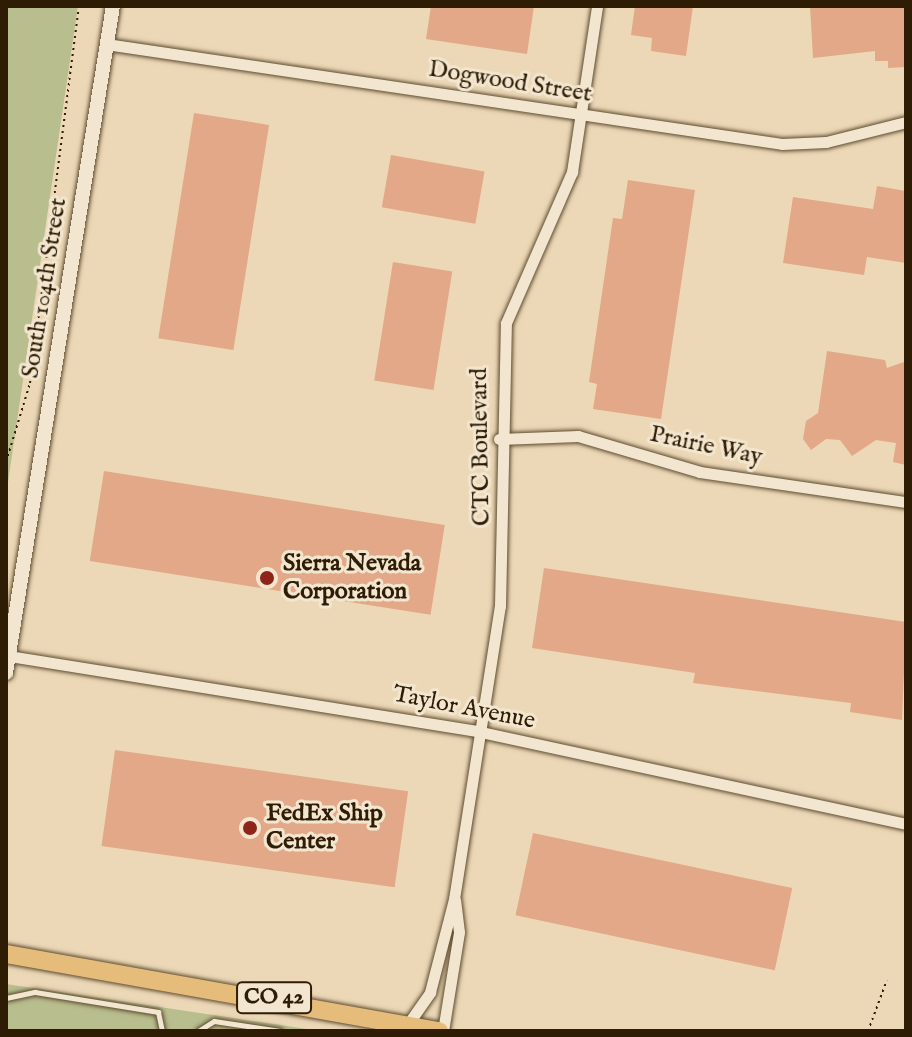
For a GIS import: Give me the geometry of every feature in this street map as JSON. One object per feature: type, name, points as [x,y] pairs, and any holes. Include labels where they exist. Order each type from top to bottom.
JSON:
[{"type":"main road","name":"CO 42","points":[[6,954],[441,1031]]},
{"type":"street","name":"South 104th Street","points":[[6,673],[113,6]]},
{"type":"street","name":"CTC Boulevard","points":[[408,1024],[430,992],[454,899],[481,732],[503,570],[499,439],[506,323],[572,172],[597,6]]},
{"type":"street","name":"Dogwood Street","points":[[106,44],[782,144],[826,142],[906,122]]},
{"type":"street","name":"Prairie Way","points":[[499,439],[578,436],[700,472],[906,502]]},
{"type":"street","name":"Taylor Avenue","points":[[9,656],[481,732],[906,824]]},
{"type":"street","name":"CTC Boulevard","points":[[441,1031],[459,932],[454,899]]},
{"type":"lane","points":[[6,998],[35,992],[158,1012],[162,1031]]},
{"type":"lane","points":[[198,1031],[214,1021],[280,1031]]},
{"type":"path","points":[[6,462],[30,383],[79,6]]},
{"type":"path","points":[[868,1031],[887,980]]},
{"type":"green space","points":[[6,6],[78,6],[6,496]]},
{"type":"green space","points":[[6,984],[320,1031],[6,1031]]},
{"type":"building","points":[[431,6],[534,6],[527,54],[426,39]]},
{"type":"building","points":[[635,6],[693,6],[686,56],[651,51],[652,38],[631,35]]},
{"type":"building","points":[[810,6],[906,6],[906,67],[888,68],[888,61],[875,61],[875,51],[813,58]]},
{"type":"building","points":[[194,113],[269,125],[233,350],[158,338]]},
{"type":"building","points":[[391,155],[485,171],[475,224],[382,207]]},
{"type":"building","points":[[628,180],[695,190],[661,419],[593,409],[597,384],[589,382],[613,218],[622,219]]},
{"type":"building","points":[[877,186],[906,191],[906,263],[867,257],[864,275],[783,263],[793,197],[873,209]]},
{"type":"building","points":[[393,262],[452,271],[433,390],[374,381]]},
{"type":"building","points":[[827,351],[885,360],[887,368],[904,362],[906,465],[893,462],[896,443],[876,440],[852,456],[840,440],[826,439],[811,450],[803,439],[806,421],[818,413]]},
{"type":"building","points":[[104,471],[445,525],[431,615],[90,561]]},
{"type":"building","points":[[544,568],[906,622],[902,720],[850,712],[851,703],[693,683],[695,673],[532,648]]},
{"type":"building","name":"FedEx Ship Center","points":[[115,750],[408,791],[395,887],[102,846]]},
{"type":"building","points":[[533,833],[792,888],[775,970],[516,915]]},
{"type":"place","name":"Sierra Nevada Corporation","points":[[267,578]]},
{"type":"place","name":"FedEx Ship Center","points":[[250,828]]}]
